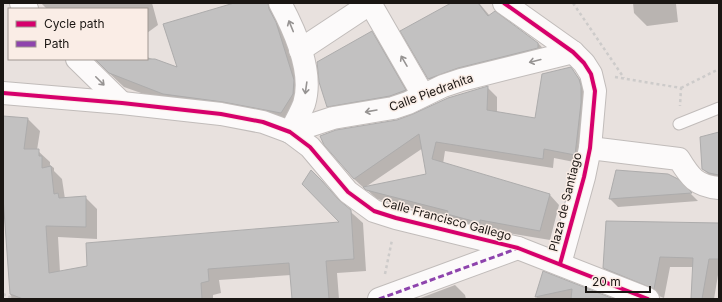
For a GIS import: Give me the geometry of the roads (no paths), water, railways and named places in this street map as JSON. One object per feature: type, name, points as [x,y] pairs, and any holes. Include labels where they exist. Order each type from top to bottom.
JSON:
[{"type":"street","points":[[280,3],[300,50],[307,80],[304,104],[290,132]]},
{"type":"street","points":[[300,50],[370,3],[423,95]]},
{"type":"street","points":[[504,3],[573,52]]},
{"type":"street","name":"Plaza de Santiago","points":[[560,264],[584,177],[590,148],[595,91],[591,74],[584,63],[573,52]]},
{"type":"street","name":"Calle Piedrahíta","points":[[290,132],[333,118],[393,108],[461,80],[573,52]]},
{"type":"street","points":[[78,60],[122,103]]},
{"type":"street","name":"Calle Francisco Gallego","points":[[3,93],[122,103],[221,114],[263,122],[290,132],[310,147],[348,192],[374,211],[396,218],[518,248],[648,299]]},
{"type":"street","name":"Plaza de Santiago","points":[[590,148],[679,159],[690,176],[713,188]]},
{"type":"street","points":[[380,299],[518,248]]},
{"type":"lane","points":[[680,124],[719,108]]}]
